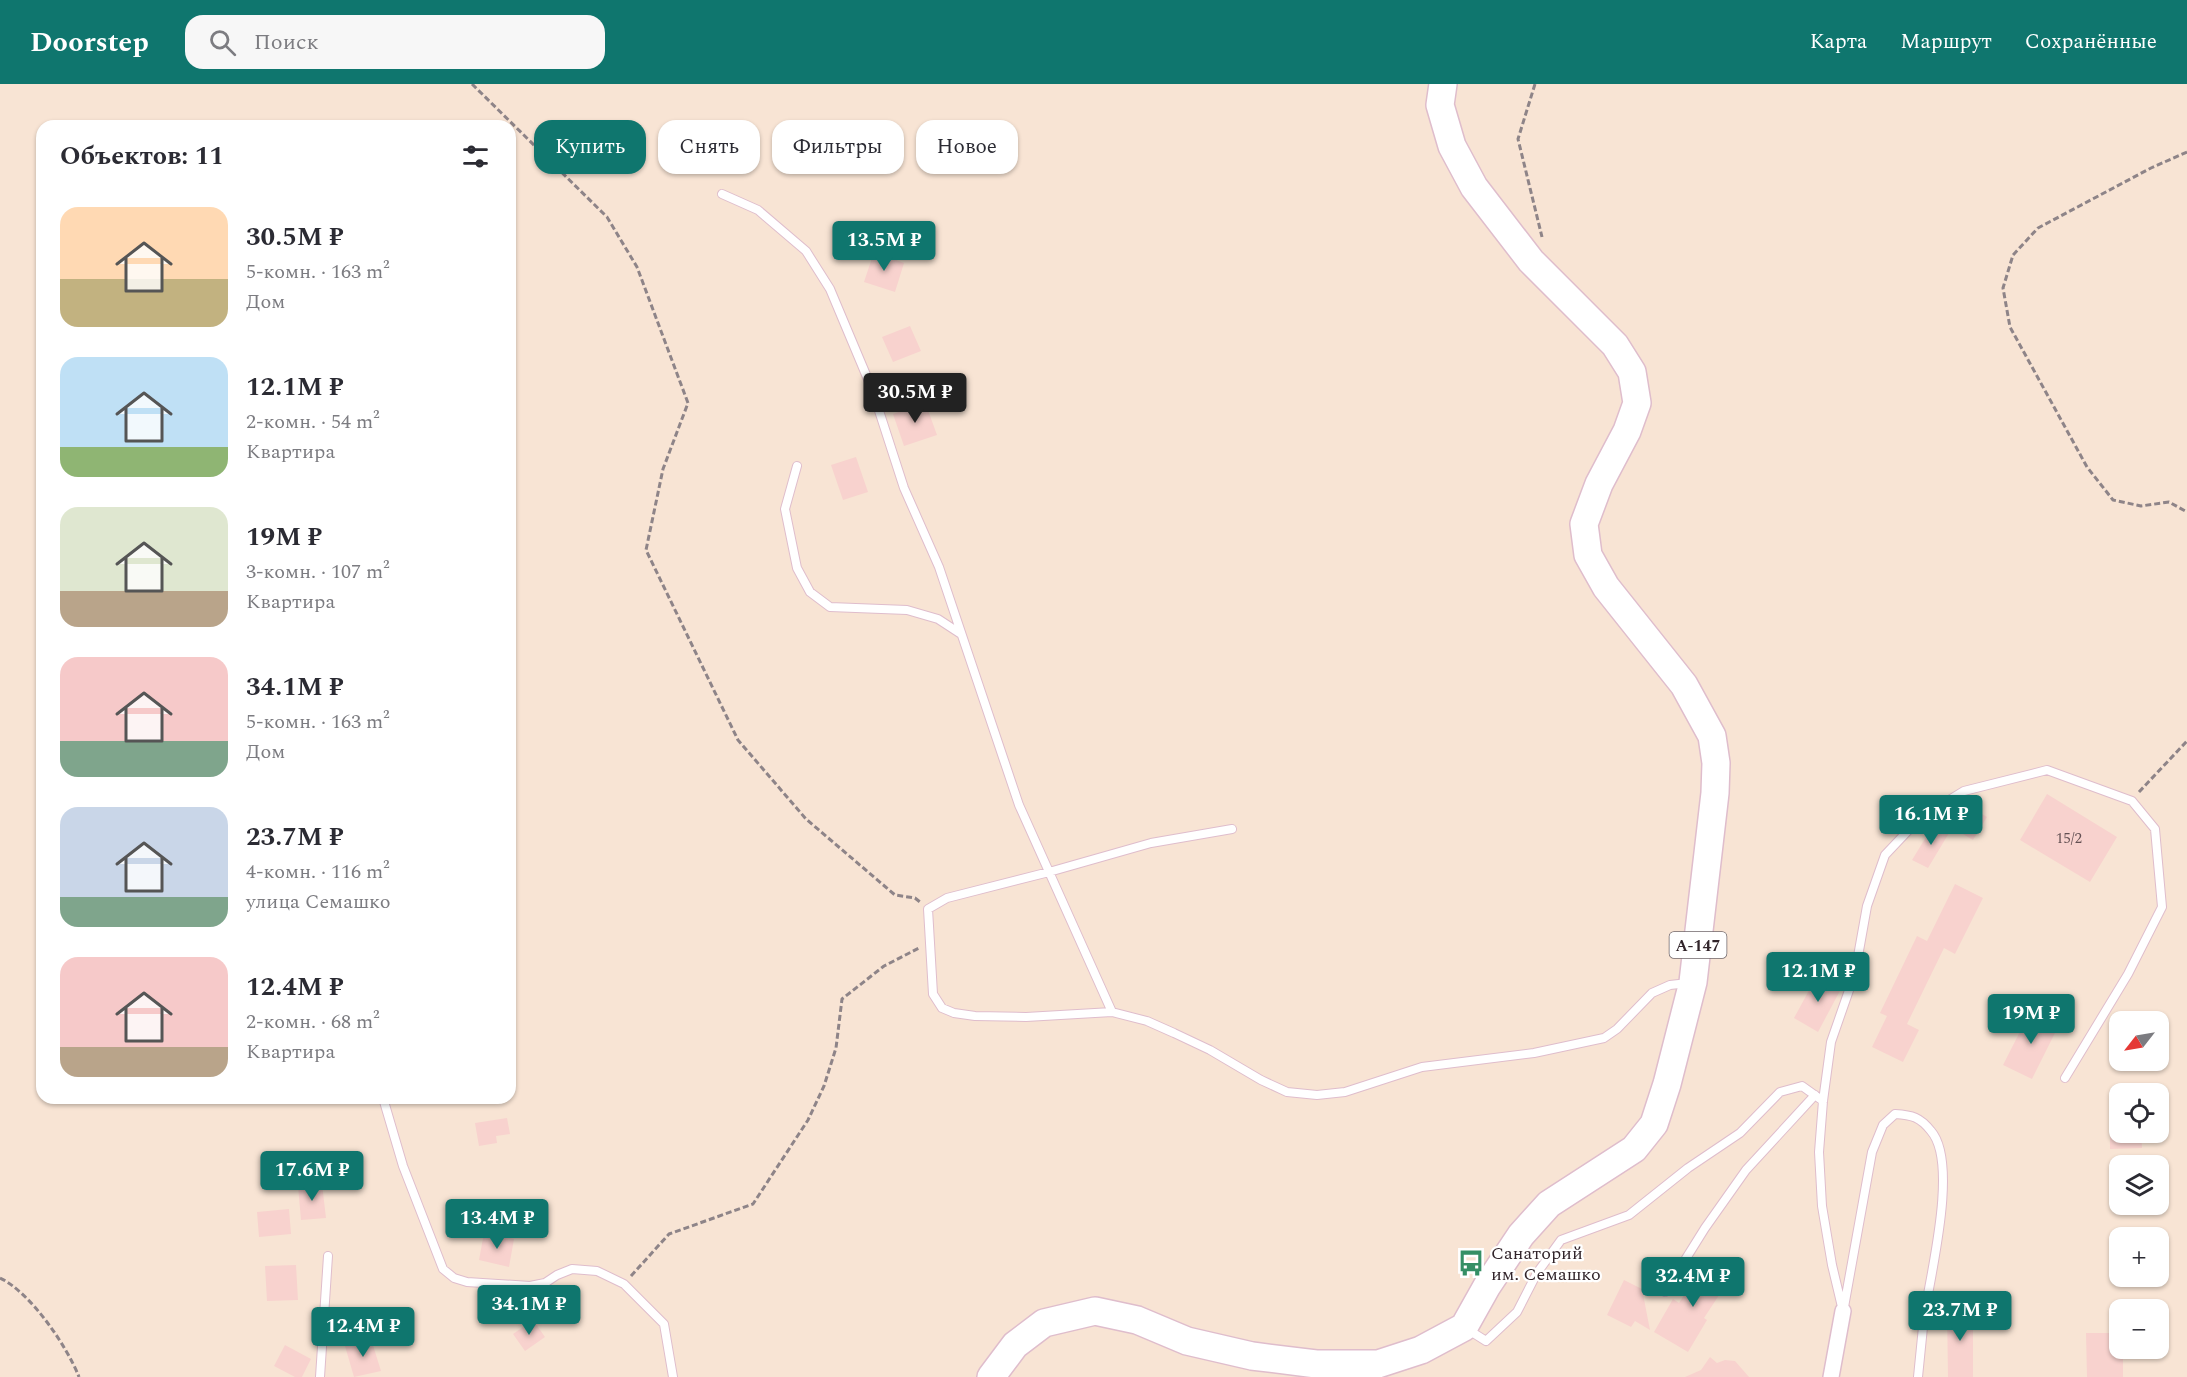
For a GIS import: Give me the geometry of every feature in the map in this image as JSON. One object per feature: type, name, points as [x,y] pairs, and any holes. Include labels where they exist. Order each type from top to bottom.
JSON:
[{"type":"highway","name":"А-147","points":[[1443,84],[1440,105],[1452,146],[1474,187],[1531,261],[1615,345],[1632,372],[1637,403],[1627,431],[1599,484],[1584,524],[1588,555],[1606,587],[1684,685],[1712,736],[1716,763],[1715,793],[1693,982],[1667,1084],[1654,1124],[1634,1149],[1549,1204],[1521,1235],[1487,1286],[1464,1327]]},
{"type":"highway","points":[[992,1377],[1015,1345],[1044,1323],[1095,1311],[1137,1320],[1187,1341],[1252,1356],[1316,1364],[1378,1364],[1421,1350],[1464,1327]]},
{"type":"street","points":[[1831,1377],[1843,1311]]},
{"type":"lane","points":[[722,194],[758,210],[806,251],[830,289],[872,389],[904,488],[939,567],[1019,805],[1112,1012]]},
{"type":"lane","points":[[797,466],[785,509],[797,568],[810,592],[830,607],[907,609],[938,619],[961,634]]},
{"type":"lane","points":[[1843,1311],[1822,1206],[1819,1152],[1823,1101],[1831,1042],[1855,974],[1867,906],[1885,855],[1920,818],[1964,791],[2047,770],[2132,801],[2155,829],[2162,907],[2128,974],[2065,1078]]},
{"type":"lane","points":[[1232,829],[1151,843],[947,898],[928,909],[933,994],[942,1008],[954,1013],[975,1016],[1026,1017],[1112,1012],[1147,1021],[1210,1050],[1261,1080],[1287,1092],[1317,1095],[1345,1092],[1422,1067],[1534,1053],[1604,1038],[1617,1029],[1652,993],[1670,985],[1693,982]]},
{"type":"lane","points":[[1464,1327],[1486,1341],[1517,1312],[1537,1273],[1561,1240],[1629,1215],[1688,1168],[1740,1133],[1779,1092],[1802,1086],[1823,1101]]},
{"type":"lane","points":[[1665,1292],[1705,1228],[1746,1170],[1815,1095]]},
{"type":"lane","points":[[385,1104],[403,1166],[443,1269],[454,1278],[467,1282],[530,1286],[545,1283],[572,1269],[597,1271],[624,1284],[664,1324],[673,1377]]},
{"type":"lane","points":[[1843,1311],[1872,1152],[1883,1125],[1895,1114],[1913,1116],[1933,1132],[1943,1166],[1942,1211],[1924,1317],[1918,1377]]},
{"type":"lane","points":[[320,1377],[328,1256]]},
{"type":"path","points":[[472,84],[509,120]]},
{"type":"path","points":[[1535,84],[1518,139],[1543,241]]},
{"type":"path","points":[[516,127],[607,217],[637,267],[688,403],[663,469],[646,550],[738,740],[806,819],[895,895],[915,898],[928,909]]},
{"type":"path","points":[[2187,152],[2151,168],[2037,228],[2013,255],[2003,288],[2010,327],[2087,467],[2113,500],[2141,506],[2169,502],[2187,512]]},
{"type":"path","points":[[2132,801],[2146,783],[2187,741]]},
{"type":"path","points":[[624,1284],[669,1234],[753,1203],[808,1120],[824,1086],[836,1048],[842,999],[884,966],[929,942]]},
{"type":"path","points":[[0,1278],[11,1283],[33,1305],[72,1360],[79,1377]]},
{"type":"shaded area","points":[[0,84],[2187,84],[2187,1377],[0,1377]]},
{"type":"building","points":[[874,252],[904,263],[895,292],[864,282]]},
{"type":"building","points":[[910,326],[921,351],[893,362],[882,337]]},
{"type":"building","points":[[925,402],[937,435],[904,446],[893,414]]},
{"type":"building","points":[[856,457],[868,492],[843,500],[831,465]]},
{"type":"building","points":[[2047,794],[2117,837],[2090,882],[2020,840]]},
{"type":"building","points":[[1965,804],[1987,817],[1973,840],[1951,827]]},
{"type":"building","points":[[1934,824],[1949,833],[1928,868],[1912,860]]},
{"type":"building","points":[[1955,884],[1983,898],[1955,954],[1944,948],[1907,1024],[1919,1030],[1903,1062],[1872,1047],[1887,1016],[1880,1013],[1917,936],[1927,941]]},
{"type":"building","points":[[1818,974],[1842,987],[1818,1032],[1794,1018]]},
{"type":"building","points":[[2031,1010],[2059,1025],[2032,1079],[2003,1065]]},
{"type":"building","points":[[507,1118],[510,1134],[496,1136],[497,1143],[479,1146],[475,1123]]},
{"type":"building","points":[[2110,1143],[2142,1143],[2142,1148],[2110,1149]]},
{"type":"building","points":[[322,1184],[326,1218],[301,1220],[298,1186]]},
{"type":"building","points":[[289,1209],[291,1234],[259,1237],[257,1212]]},
{"type":"building","points":[[484,1233],[514,1239],[509,1267],[479,1260]]},
{"type":"building","points":[[1706,1261],[1731,1277],[1704,1318],[1707,1320],[1688,1352],[1654,1332],[1673,1299],[1679,1303]]},
{"type":"building","points":[[296,1265],[298,1300],[267,1301],[265,1266]]},
{"type":"building","points":[[1624,1280],[1642,1289],[1650,1330],[1635,1321],[1631,1327],[1607,1315]]},
{"type":"building","points":[[1973,1307],[1973,1377],[1948,1377],[1947,1308]]},
{"type":"building","points":[[533,1320],[545,1337],[525,1351],[513,1334]]},
{"type":"building","points":[[2086,1333],[2109,1333],[2109,1359],[2123,1359],[2123,1377],[2087,1377]]},
{"type":"building","points":[[371,1339],[381,1371],[354,1377],[345,1346]]},
{"type":"building","points":[[285,1345],[311,1359],[302,1377],[295,1377],[274,1366]]},
{"type":"building","points":[[1710,1357],[1717,1363],[1725,1360],[1735,1361],[1749,1377],[1685,1377],[1701,1370]]},
{"type":"place","name":"Санаторий им. Семашко","points":[[1471,1263]]}]
